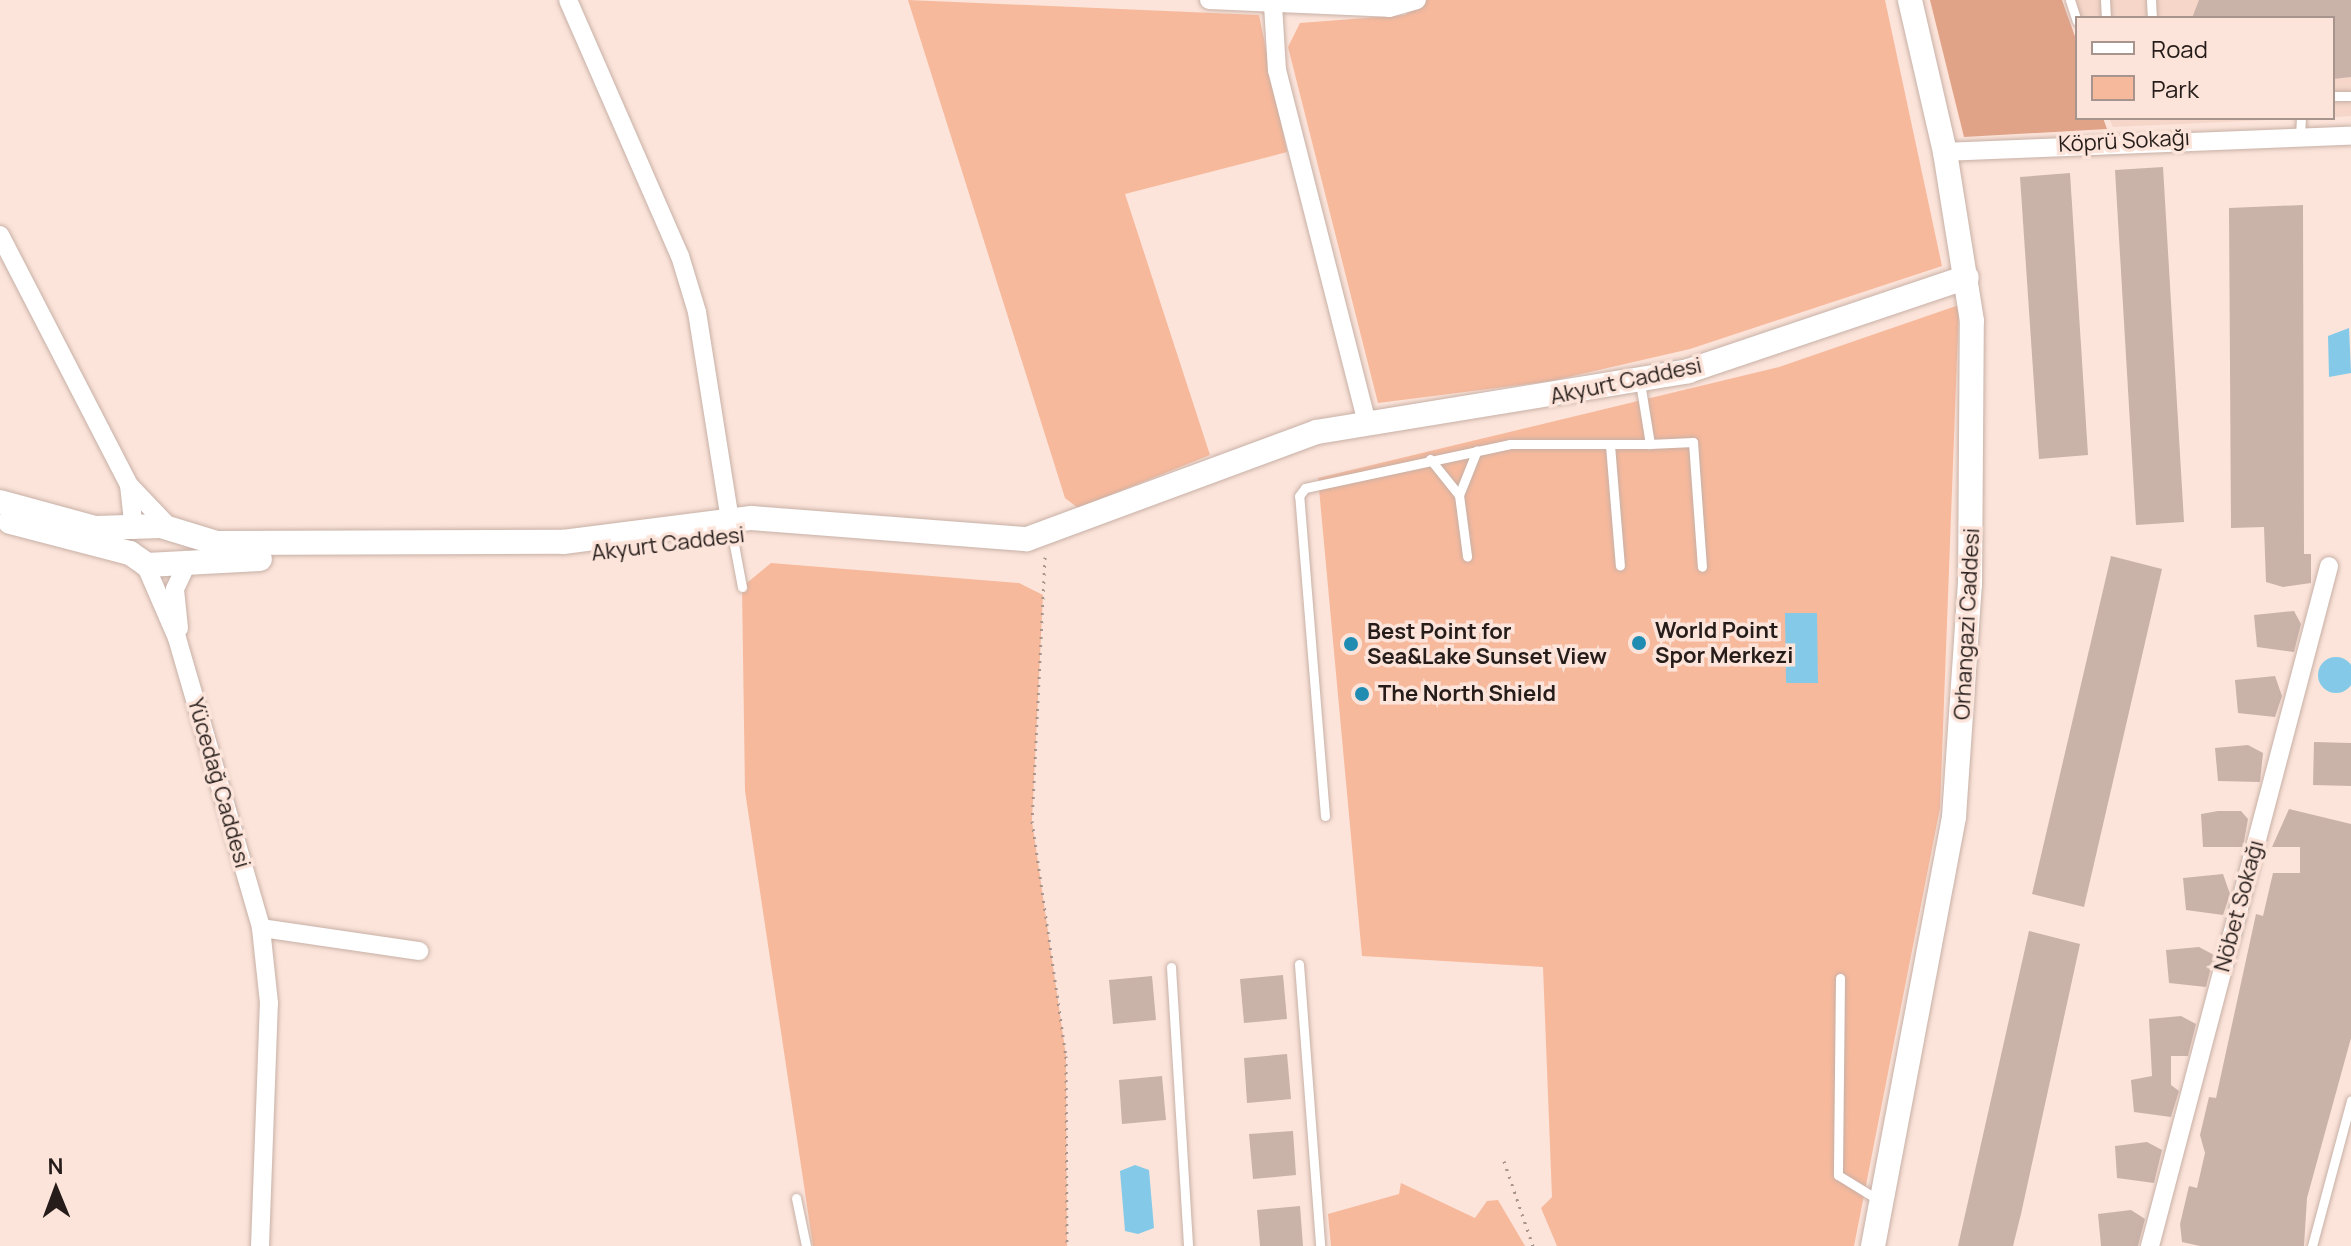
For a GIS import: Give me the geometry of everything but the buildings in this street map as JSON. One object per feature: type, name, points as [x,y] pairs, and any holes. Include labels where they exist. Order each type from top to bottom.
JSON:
[{"type":"street","points":[[568,0],[680,256],[697,312],[731,527]]},
{"type":"street","points":[[1209,0],[1389,8],[1417,0]]},
{"type":"street","name":"Orhangazi Caddesi","points":[[1873,1246],[1877,1199],[1959,784],[1973,433],[1967,277],[1945,152],[1910,0]]},
{"type":"street","points":[[1273,5],[1277,70],[1368,426]]},
{"type":"street","name":"Köprü Sokağı","points":[[1945,152],[2300,127],[2351,136]]},
{"type":"street","points":[[0,235],[129,485],[181,533],[194,550],[175,589],[177,638]]},
{"type":"street","name":"Akyurt Caddesi","points":[[0,519],[136,549],[186,565],[550,557],[731,527],[965,551],[1046,548],[1368,426],[1688,371],[1967,277]]},
{"type":"street","name":"Akyurt Caddesi","points":[[0,502],[95,528],[136,549],[181,533],[563,542],[731,527],[994,539],[1044,536],[1255,451],[1348,424],[1368,426]]},
{"type":"street","points":[[129,485],[136,549],[177,638]]},
{"type":"street","name":"Nöbet Sokağı","points":[[2150,1246],[2329,566]]},
{"type":"street","name":"Yücedağ Caddesi","points":[[177,638],[261,928],[269,1003],[260,1246]]},
{"type":"street","points":[[261,928],[419,951]]},
{"type":"lane","points":[[1639,380],[1650,444]]},
{"type":"lane","points":[[1325,816],[1299,496],[1311,483],[1477,450],[1693,442],[1702,567]]},
{"type":"lane","points":[[1610,445],[1620,566]]},
{"type":"lane","points":[[1467,556],[1459,495],[1477,450]]},
{"type":"lane","points":[[1430,459],[1459,495]]},
{"type":"lane","points":[[731,527],[742,587]]},
{"type":"lane","points":[[1299,964],[1320,1246]]},
{"type":"lane","points":[[1171,967],[1188,1246]]},
{"type":"lane","points":[[1840,978],[1838,1175],[1877,1199]]},
{"type":"lane","points":[[2312,1246],[2351,1100]]},
{"type":"lane","points":[[796,1198],[806,1246]]},
{"type":"path","points":[[1046,548],[1032,821],[1066,1056],[1067,1246]]},
{"type":"path","points":[[1504,1161],[1533,1246]]},
{"type":"shaded area","points":[[1930,0],[2062,0],[2075,36],[2075,120],[2104,120],[2107,129],[1964,137]]},
{"type":"shaded area","points":[[2065,0],[2351,0],[2351,116],[2335,117],[2335,16],[2075,16],[2075,27]]},
{"type":"shaded area","points":[[2110,120],[2266,120],[2113,127]]},
{"type":"green space","points":[[908,0],[1259,15],[1287,152],[1125,194],[1210,455],[1078,508],[1065,498]]},
{"type":"green space","points":[[1425,0],[1885,0],[1942,266],[1690,349],[1551,381],[1378,403],[1288,47],[1300,23],[1405,15]]},
{"type":"green space","name":"World Point Spor Merkezi","points":[[1959,305],[1940,808],[1854,1246],[1557,1246],[1541,1208],[1552,1197],[1543,967],[1362,956],[1318,478],[1779,367]]},
{"type":"green space","points":[[771,563],[1019,583],[1043,595],[1032,821],[1066,1056],[1067,1246],[813,1246],[745,791],[742,587]]},
{"type":"green space","points":[[1401,1183],[1475,1218],[1487,1201],[1498,1200],[1525,1246],[1331,1246],[1328,1214],[1399,1194]]},
{"type":"water","points":[[2349,328],[2351,373],[2329,377],[2328,336]]},
{"type":"water","points":[[1785,613],[1817,613],[1818,683],[1786,683]]},
{"type":"water","points":[[2336,657],[2349,662],[2352,684],[2349,688],[2336,693],[2323,688],[2318,675],[2323,662]]},
{"type":"water","points":[[1135,1165],[1149,1170],[1154,1228],[1138,1234],[1125,1231],[1120,1171]]},
{"type":"place","name":"World Point Spor Merkezi","points":[[1639,643]]},
{"type":"place","name":"Best Point for Sea&Lake Sunset View","points":[[1351,644]]},
{"type":"place","name":"The North Shield","points":[[1362,694]]}]
